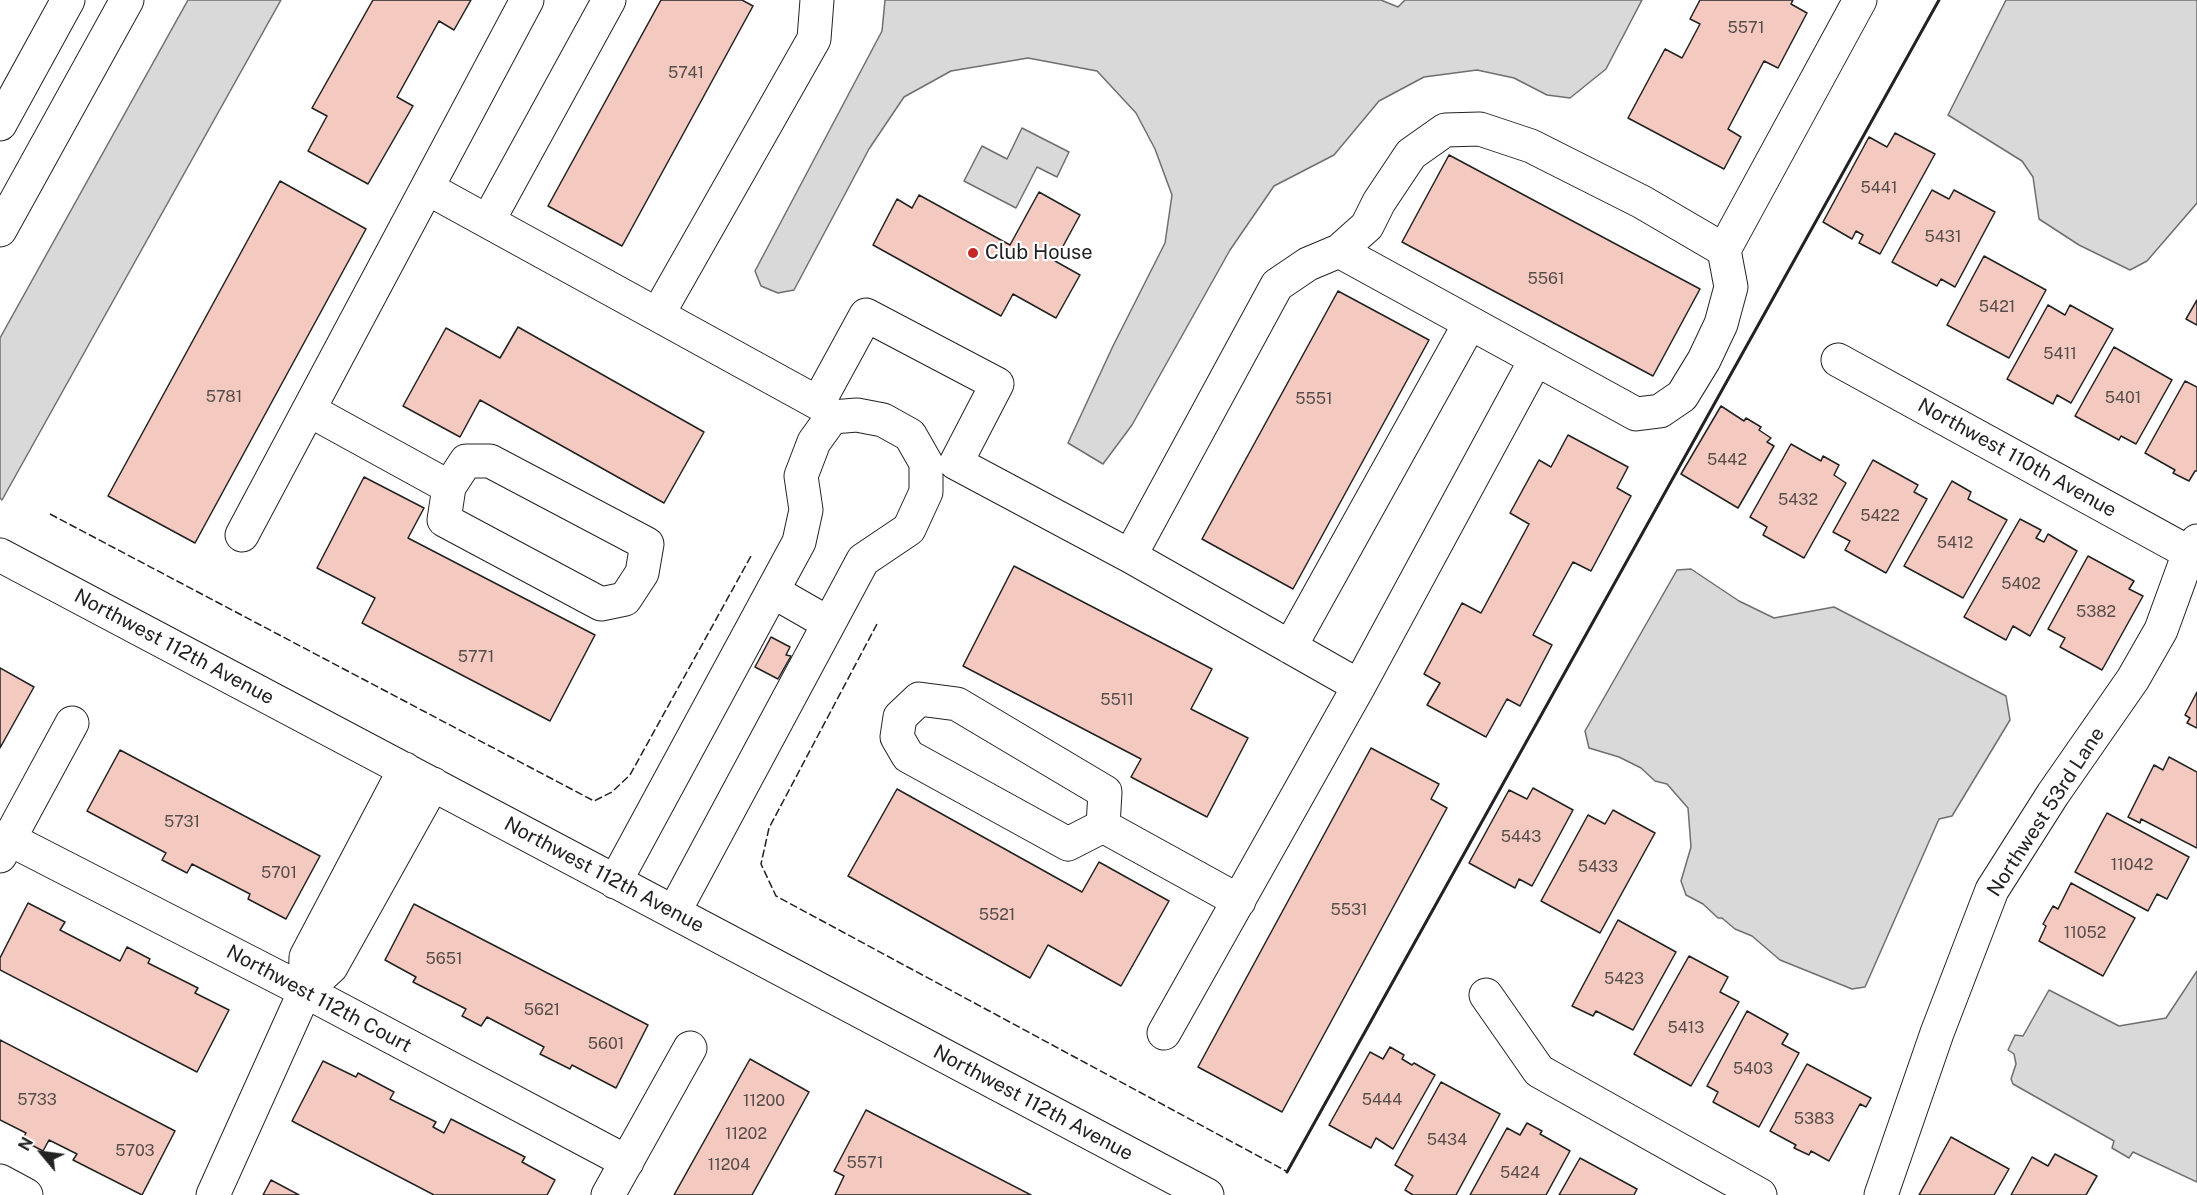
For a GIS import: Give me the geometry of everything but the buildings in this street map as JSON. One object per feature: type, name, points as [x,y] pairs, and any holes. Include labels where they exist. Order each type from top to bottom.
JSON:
[{"type":"street","points":[[0,124],[69,0]]},
{"type":"street","points":[[0,230],[127,0]]},
{"type":"street","points":[[242,535],[527,0]]},
{"type":"street","points":[[488,221],[609,0]]},
{"type":"street","points":[[658,314],[814,39],[817,0]]},
{"type":"street","points":[[1339,251],[1636,414],[1660,411],[1682,396],[1704,360],[1721,324],[1731,287],[1724,250],[1860,0]]},
{"type":"street","points":[[1130,556],[1277,285],[1308,264],[1339,251],[1367,225],[1379,202],[1411,154],[1445,130],[1480,129],[1531,146],[1642,202],[1724,250]]},
{"type":"street","points":[[427,188],[658,314],[825,410],[883,420],[910,435],[941,463],[1130,556],[1359,686]]},
{"type":"street","points":[[615,882],[774,592],[799,542],[806,510],[801,476],[825,410],[866,315],[997,384],[941,463],[909,529],[863,560],[674,912]]},
{"type":"street","points":[[1290,647],[1470,323]]},
{"type":"street","points":[[1164,1034],[1359,686],[1536,359]]},
{"type":"street","name":"Northwest 110th Avenue","points":[[1838,360],[2194,550]]},
{"type":"street","points":[[309,410],[449,486]]},
{"type":"street","points":[[490,461],[647,544],[642,573],[625,599],[601,604],[444,520],[449,486],[466,462],[490,461]]},
{"type":"street","name":"Northwest 53rd Lane","points":[[1881,1195],[1937,1033],[1992,890],[2053,794],[2133,679],[2161,630],[2194,550]]},
{"type":"street","name":"Northwest 112th Avenue","points":[[0,555],[1208,1195]]},
{"type":"street","points":[[774,592],[828,623]]},
{"type":"street","points":[[919,699],[957,704],[1105,792],[1103,826],[1068,844],[908,756],[897,737],[900,717],[919,699]]},
{"type":"street","points":[[5,847],[72,723]]},
{"type":"street","points":[[213,1195],[305,991],[306,957],[357,890],[419,777]]},
{"type":"street","points":[[1103,826],[1239,901]]},
{"type":"street","name":"Northwest 112th Court","points":[[5,847],[305,991],[627,1162]]},
{"type":"street","points":[[1486,995],[1539,1071],[1760,1195]]},
{"type":"street","points":[[609,1195],[690,1048]]},
{"type":"street","points":[[0,1181],[26,1195]]},
{"type":"shaded area","points":[[188,0],[281,0],[2,500],[0,498],[0,338]]},
{"type":"shaded area","points":[[885,0],[1381,0],[1398,7],[1405,0],[1642,0],[1606,69],[1570,98],[1547,95],[1514,78],[1477,70],[1424,77],[1379,101],[1334,155],[1274,186],[1230,250],[1132,425],[1103,464],[1068,443],[1113,346],[1165,243],[1172,195],[1155,149],[1136,113],[1097,71],[1028,58],[951,71],[904,97],[869,149],[794,290],[778,293],[761,286],[755,271],[882,31]]},
{"type":"shaded area","points":[[2006,0],[2197,0],[2197,203],[2147,261],[2130,270],[2079,245],[2039,219],[2033,177],[2022,161],[1948,115]]},
{"type":"shaded area","points":[[1022,128],[1069,152],[1057,177],[1037,167],[1016,208],[964,181],[982,146],[1007,159]]},
{"type":"shaded area","points":[[1691,569],[1739,601],[1774,618],[1834,607],[2006,696],[2010,720],[1952,816],[1939,819],[1865,987],[1852,989],[1780,960],[1752,936],[1735,929],[1703,904],[1686,895],[1681,881],[1691,847],[1688,808],[1667,784],[1655,781],[1641,768],[1619,757],[1589,748],[1585,731],[1677,570]]},
{"type":"shaded area","points":[[2197,971],[2197,1182],[2133,1152],[2129,1158],[2112,1148],[2114,1141],[2013,1084],[2011,1079],[2016,1064],[2014,1054],[2008,1050],[2015,1035],[2023,1036],[2049,990],[2119,1026],[2166,1018]]},
{"type":"fence","points":[[50,514],[594,801],[612,792],[630,775],[751,556]]},
{"type":"fence","points":[[877,624],[769,828],[761,864],[776,896],[1286,1171]]},
{"type":"wall","points":[[1287,1172],[1939,0]]},
{"type":"place","name":"Club House","points":[[973,253]]}]
